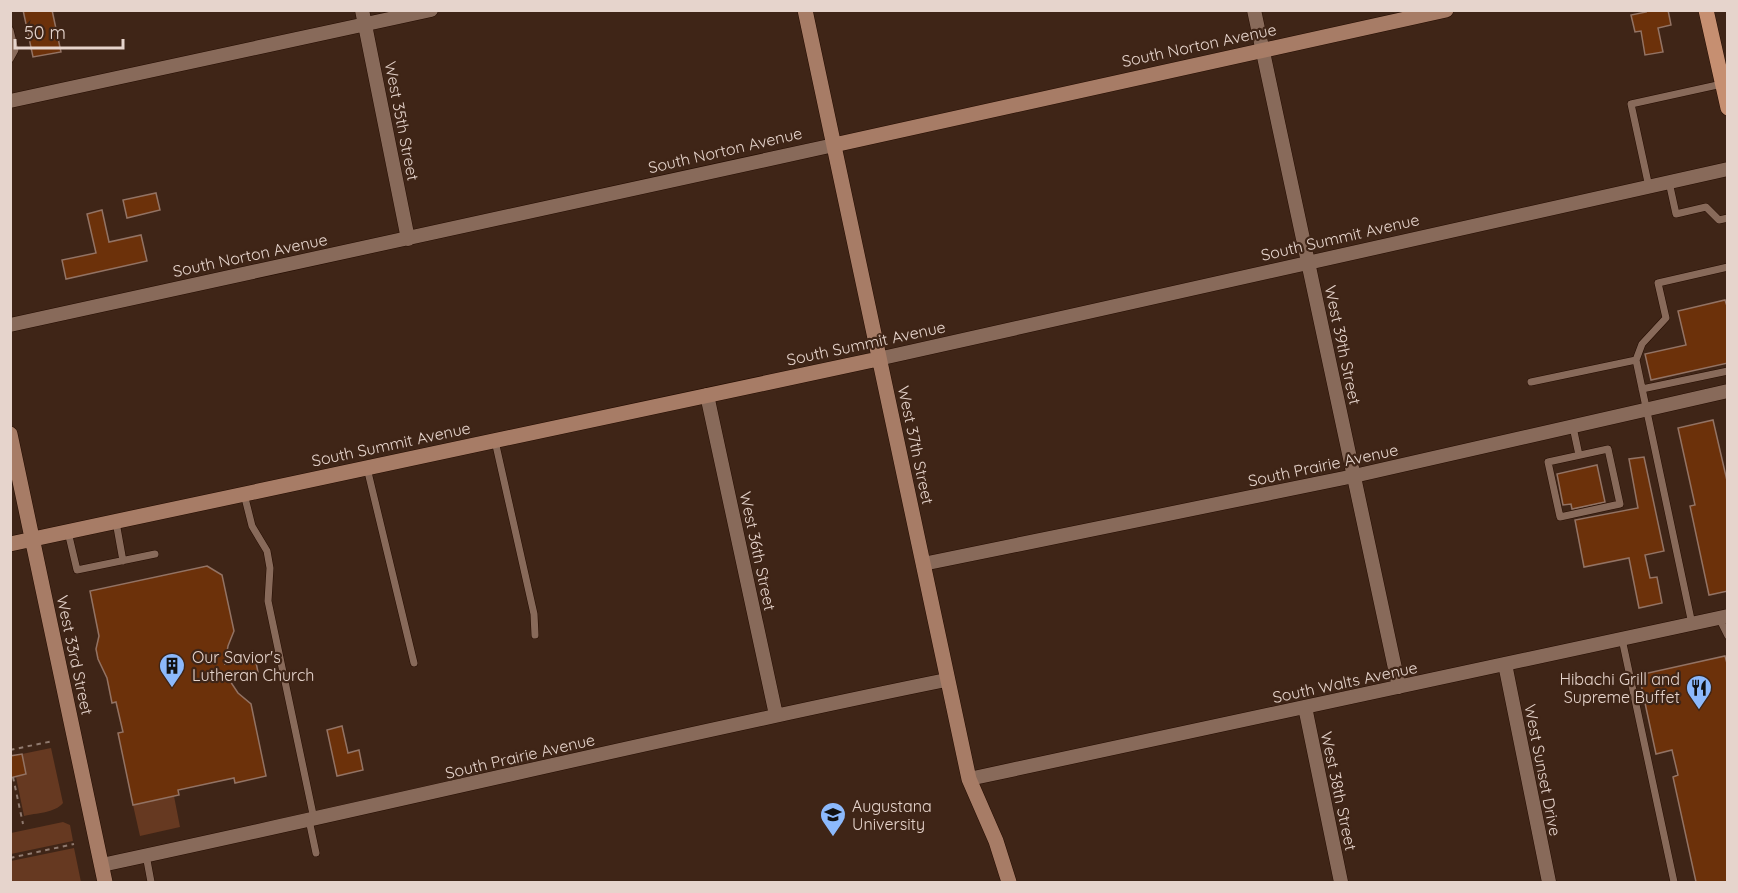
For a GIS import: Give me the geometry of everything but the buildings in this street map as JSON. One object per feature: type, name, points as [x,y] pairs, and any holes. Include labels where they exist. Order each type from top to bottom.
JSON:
[{"type":"main road","points":[[1706,10],[1728,108]]},
{"type":"street","name":"West 35th Street","points":[[362,10],[408,239]]},
{"type":"street","points":[[10,101],[431,10]]},
{"type":"street","name":"West 37th Street","points":[[805,10],[946,680],[969,779],[996,841],[1009,882]]},
{"type":"street","name":"West 39th Street","points":[[1254,10],[1400,687]]},
{"type":"street","name":"South Norton Avenue","points":[[10,325],[1446,10]]},
{"type":"street","name":"South Summit Avenue","points":[[10,544],[878,359],[1728,169]]},
{"type":"street","name":"South Prairie Avenue","points":[[923,564],[1354,476],[1728,391]]},
{"type":"street","name":"West 36th Street","points":[[707,395],[776,715]]},
{"type":"street","name":"West 33rd Street","points":[[11,435],[105,882]]},
{"type":"street","name":"South Walts Avenue","points":[[969,779],[1723,617]]},
{"type":"street","name":"West Sunset Drive","points":[[1505,664],[1549,882]]},
{"type":"street","name":"South Prairie Avenue","points":[[102,865],[776,715],[946,680]]},
{"type":"street","name":"West 38th Street","points":[[1305,707],[1341,882]]},
{"type":"lane","points":[[10,30],[15,50],[10,59]]},
{"type":"lane","points":[[1649,187],[1631,104],[1722,84]]},
{"type":"lane","points":[[1669,182],[1676,213],[1706,207],[1719,220],[1728,218]]},
{"type":"lane","points":[[1692,624],[1636,360],[1642,344],[1666,318],[1658,283],[1728,267]]},
{"type":"lane","points":[[1531,382],[1636,360]]},
{"type":"lane","points":[[1642,389],[1728,371]]},
{"type":"lane","points":[[1573,427],[1579,455]]},
{"type":"lane","points":[[495,441],[534,614],[535,635]]},
{"type":"lane","points":[[1608,449],[1620,504],[1560,517],[1548,462],[1579,455],[1608,449]]},
{"type":"lane","points":[[367,468],[414,663]]},
{"type":"lane","points":[[244,494],[252,526],[267,551],[270,568],[268,601],[312,820],[316,853]]},
{"type":"lane","points":[[116,522],[123,561]]},
{"type":"lane","points":[[68,532],[77,570],[155,554]]},
{"type":"lane","points":[[1723,617],[1728,636]]},
{"type":"lane","points":[[1622,639],[1674,882]]},
{"type":"lane","points":[[146,855],[150,882]]},
{"type":"path","points":[[10,750],[53,741]]},
{"type":"path","points":[[13,777],[23,824]]},
{"type":"path","points":[[10,858],[74,844]]},
{"type":"shaded area","points":[[51,748],[63,803],[50,811],[24,816],[16,777],[26,774],[22,754]]},
{"type":"shaded area","points":[[174,796],[180,827],[140,836],[133,805]]},
{"type":"shaded area","points":[[63,822],[70,825],[73,841],[11,854],[11,833]]},
{"type":"shaded area","points":[[74,848],[81,882],[11,882],[11,861]]},
{"type":"place","name":"Our Savior's Lutheran Church","points":[[172,689]]},
{"type":"place","name":"Hibachi Grill and Supreme Buffet","points":[[1699,711]]},
{"type":"place","name":"Augustana University","points":[[833,838]]}]
